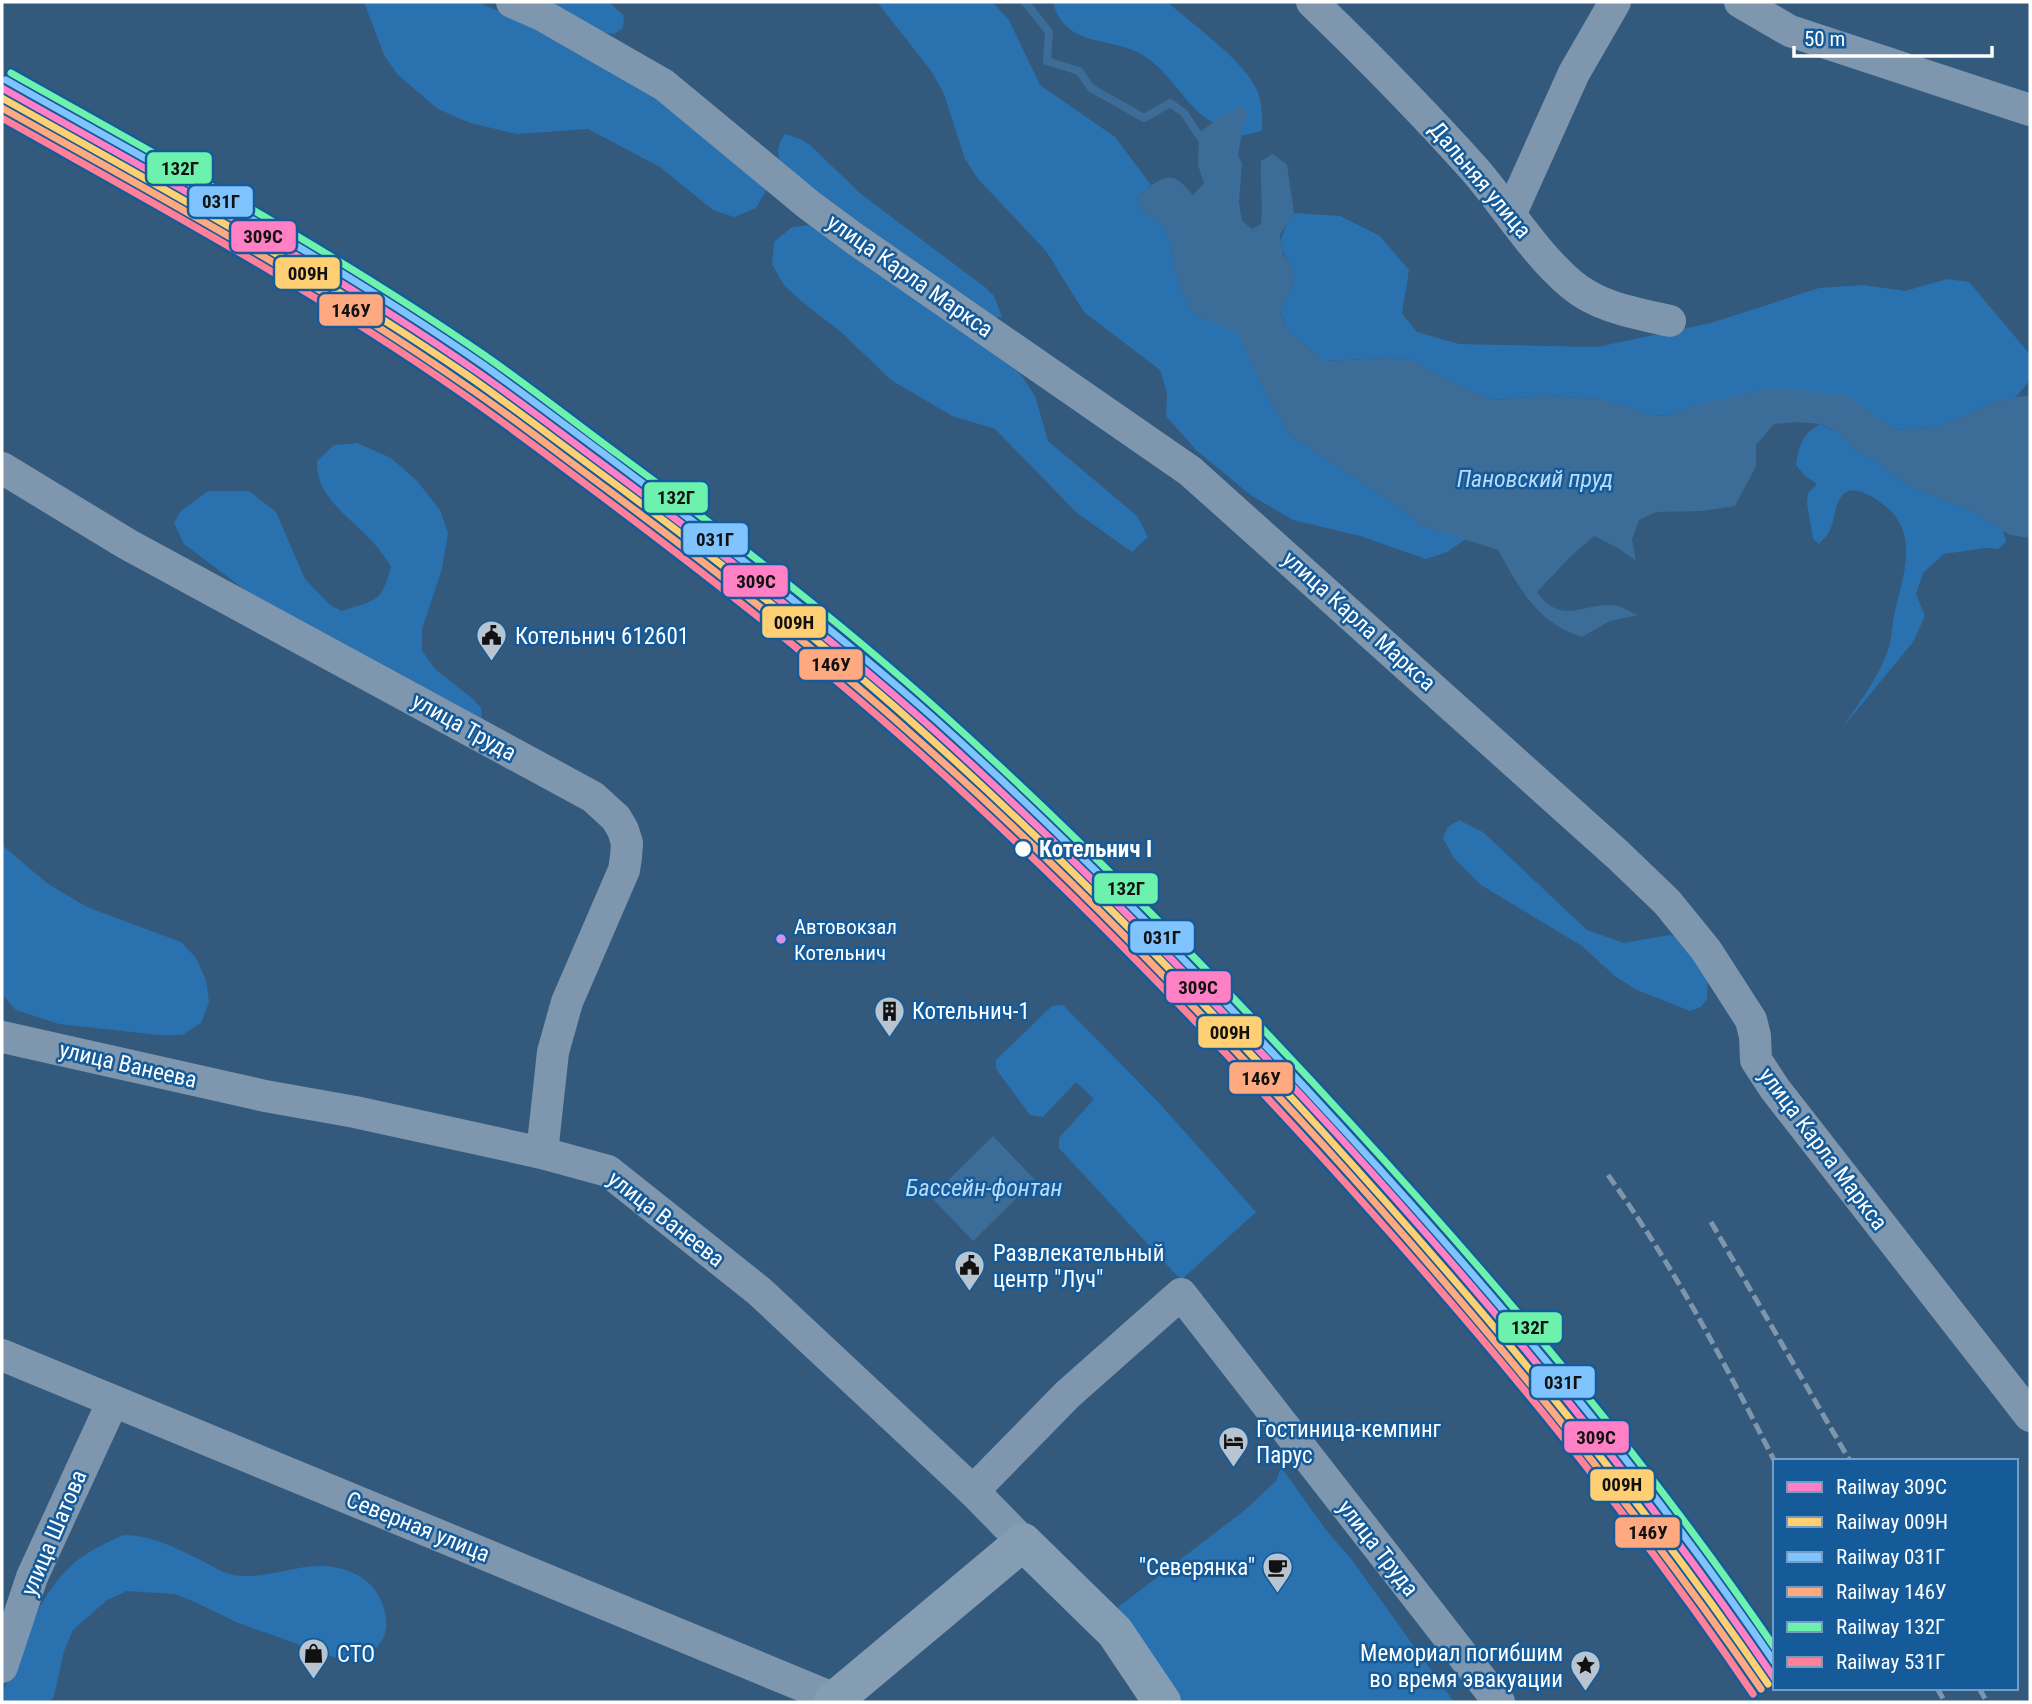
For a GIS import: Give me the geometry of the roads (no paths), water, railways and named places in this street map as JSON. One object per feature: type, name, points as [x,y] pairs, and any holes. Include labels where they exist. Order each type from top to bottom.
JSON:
[{"type":"street","name":"улица Карла Маркса","points":[[512,2],[542,15],[664,85],[809,205],[855,239],[1190,471],[1618,855],[1667,902],[1706,950],[1751,1020],[1756,1060],[1775,1089],[2030,1416]]},
{"type":"street","name":"Дальняя улица","points":[[1312,2],[1388,75],[1571,284],[1586,295],[1616,309],[1670,321]]},
{"type":"street","points":[[1511,213],[1574,74],[1615,2]]},
{"type":"street","points":[[1740,2],[1790,31],[2030,110]]},
{"type":"street","name":"улица Труда","points":[[2,468],[127,544],[593,797],[616,818],[627,843],[624,870],[567,1002],[553,1052],[542,1153]]},
{"type":"street","name":"улица Ванеева","points":[[3,1037],[265,1096],[355,1112],[542,1153],[608,1171],[759,1291],[973,1491],[1115,1632],[1162,1702]]},
{"type":"street","name":"улица Труда","points":[[973,1491],[1068,1394],[1181,1294],[1499,1702]]},
{"type":"street","name":"Северная улица","points":[[2,1355],[833,1701]]},
{"type":"street","name":"улица Шатова","points":[[2,1667],[32,1577],[113,1401]]},
{"type":"street","points":[[833,1701],[1023,1542]]},
{"type":"water","name":"Пановский пруд","points":[[1241,106],[1248,113],[1238,155],[1242,164],[1239,202],[1242,221],[1252,229],[1261,224],[1261,161],[1273,154],[1287,165],[1294,213],[1280,235],[1283,254],[1294,270],[1292,287],[1280,311],[1287,330],[1324,361],[1388,358],[1413,360],[1450,381],[1493,400],[1543,396],[1601,399],[1651,415],[1671,416],[1685,409],[1762,390],[1790,389],[1850,397],[1895,430],[1943,426],[1989,404],[2030,396],[2030,538],[2010,535],[1973,511],[1901,481],[1877,461],[1853,449],[1841,434],[1821,424],[1774,424],[1756,445],[1756,466],[1735,506],[1702,511],[1656,512],[1639,520],[1632,540],[1636,561],[1594,536],[1570,557],[1537,592],[1546,602],[1563,610],[1615,605],[1638,615],[1610,621],[1582,637],[1566,631],[1541,614],[1531,603],[1498,550],[1420,525],[1389,500],[1292,437],[1270,401],[1236,331],[1193,314],[1180,287],[1167,234],[1162,226],[1141,212],[1137,198],[1165,178],[1178,180],[1193,195],[1204,183],[1198,165],[1199,133],[1227,112]]},
{"type":"water","name":"Бассейн-фонтан","points":[[993,1136],[1035,1180],[973,1241],[934,1200],[933,1195]]},
{"type":"waterway","points":[[1025,2],[1049,32],[1047,61],[1079,71],[1091,88],[1144,118],[1170,103],[1184,113],[1202,140]]},
{"type":"railway","points":[[1608,1175],[1677,1280],[1773,1459]]},
{"type":"railway","points":[[1711,1222],[1849,1459]]},
{"type":"railway","points":[[1938,1690],[1945,1702]]},
{"type":"railway","points":[[1980,1690],[1987,1702]]},
{"type":"rail line","name":"132Г","points":[[11,73],[310,244],[484,355],[745,550],[868,649],[947,718],[1000,766],[1154,917],[1255,1020],[1409,1188],[1573,1379],[1677,1511],[1773,1645]]},
{"type":"rail line","name":"031Г","points":[[6,80],[307,252],[425,325],[482,364],[608,457],[816,618],[936,720],[1145,920],[1246,1024],[1459,1258],[1623,1456],[1773,1660]]},
{"type":"rail line","name":"309С","points":[[2,88],[304,260],[479,373],[731,562],[814,628],[935,731],[1039,828],[1190,978],[1395,1198],[1510,1331],[1620,1467],[1773,1676]]},
{"type":"rail line","name":"009Н","points":[[2,98],[296,266],[467,375],[751,588],[860,677],[951,757],[1061,861],[1167,967],[1382,1197],[1498,1332],[1610,1469],[1717,1611],[1768,1684]]},
{"type":"rail line","name":"146У","points":[[2,108],[295,275],[482,397],[641,515],[802,640],[972,788],[1076,887],[1177,990],[1325,1147],[1440,1277],[1606,1478],[1761,1689]]},
{"type":"rail line","name":"531Г","points":[[2,118],[294,285],[463,394],[713,581],[795,646],[914,748],[1019,845],[1122,946],[1377,1218],[1491,1349],[1600,1484],[1753,1694]]},
{"type":"place","name":"Котельнич 612601","points":[[492,663]]},
{"type":"place","name":"Котельнич I","points":[[1023,849]]},
{"type":"place","name":"Автовокзал Котельнич","points":[[781,939]]},
{"type":"place","name":"Котельнич-1","points":[[889,1038]]},
{"type":"place","name":"Развлекательный центр \"Луч\"","points":[[970,1293]]},
{"type":"place","name":"Гостиница-кемпинг Парус","points":[[1233,1469]]},
{"type":"place","name":"\"Северянка\"","points":[[1278,1594]]},
{"type":"place","name":"СТО","points":[[314,1681]]},
{"type":"place","name":"Мемориал погибшим во время эвакуации","points":[[1586,1693]]}]
